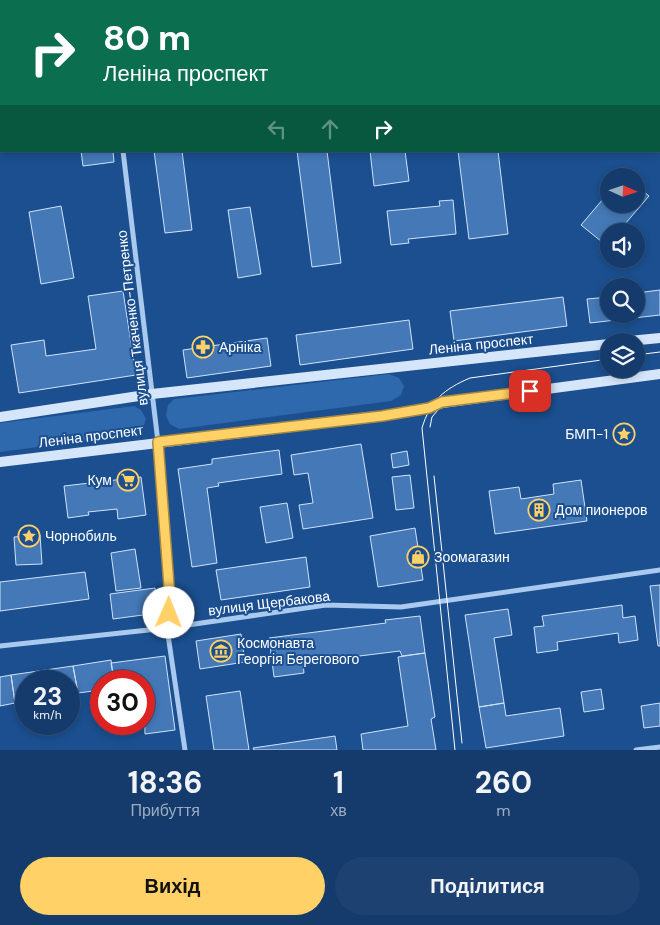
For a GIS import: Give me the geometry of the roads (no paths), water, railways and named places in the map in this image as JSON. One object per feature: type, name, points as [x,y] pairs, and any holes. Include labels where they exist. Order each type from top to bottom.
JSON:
[{"type":"street","name":"вулиця Ткаченко-Петренко","points":[[123,152],[158,442],[170,599],[167,628],[185,750]]},
{"type":"street","points":[[645,339],[660,338]]},
{"type":"street","name":"Леніна проспект","points":[[0,418],[152,394],[600,345]]},
{"type":"street","name":"Леніна проспект","points":[[0,462],[382,416],[429,408],[442,402],[660,374]]},
{"type":"street","name":"вулиця Щербакова","points":[[0,646],[167,628],[326,605],[401,607],[660,570]]},
{"type":"street","points":[[636,750],[660,747]]},
{"type":"tram line","points":[[645,354],[660,352]]},
{"type":"tram line","points":[[455,750],[422,428],[425,419],[439,397],[470,378],[600,360]]},
{"type":"tram line","points":[[430,427],[432,417],[448,398]]},
{"type":"tram line","points":[[434,476],[462,743]]},
{"type":"place","name":"Арніка","points":[[203,347]]},
{"type":"place","name":"БМП-1","points":[[624,434]]},
{"type":"place","name":"Кум","points":[[128,480]]},
{"type":"place","name":"Дом пионеров","points":[[539,510]]},
{"type":"place","name":"Чорнобиль","points":[[29,536]]},
{"type":"place","name":"Зоомагазин","points":[[418,557]]},
{"type":"place","name":"Космонавта Георгія Берегового","points":[[221,651]]}]
